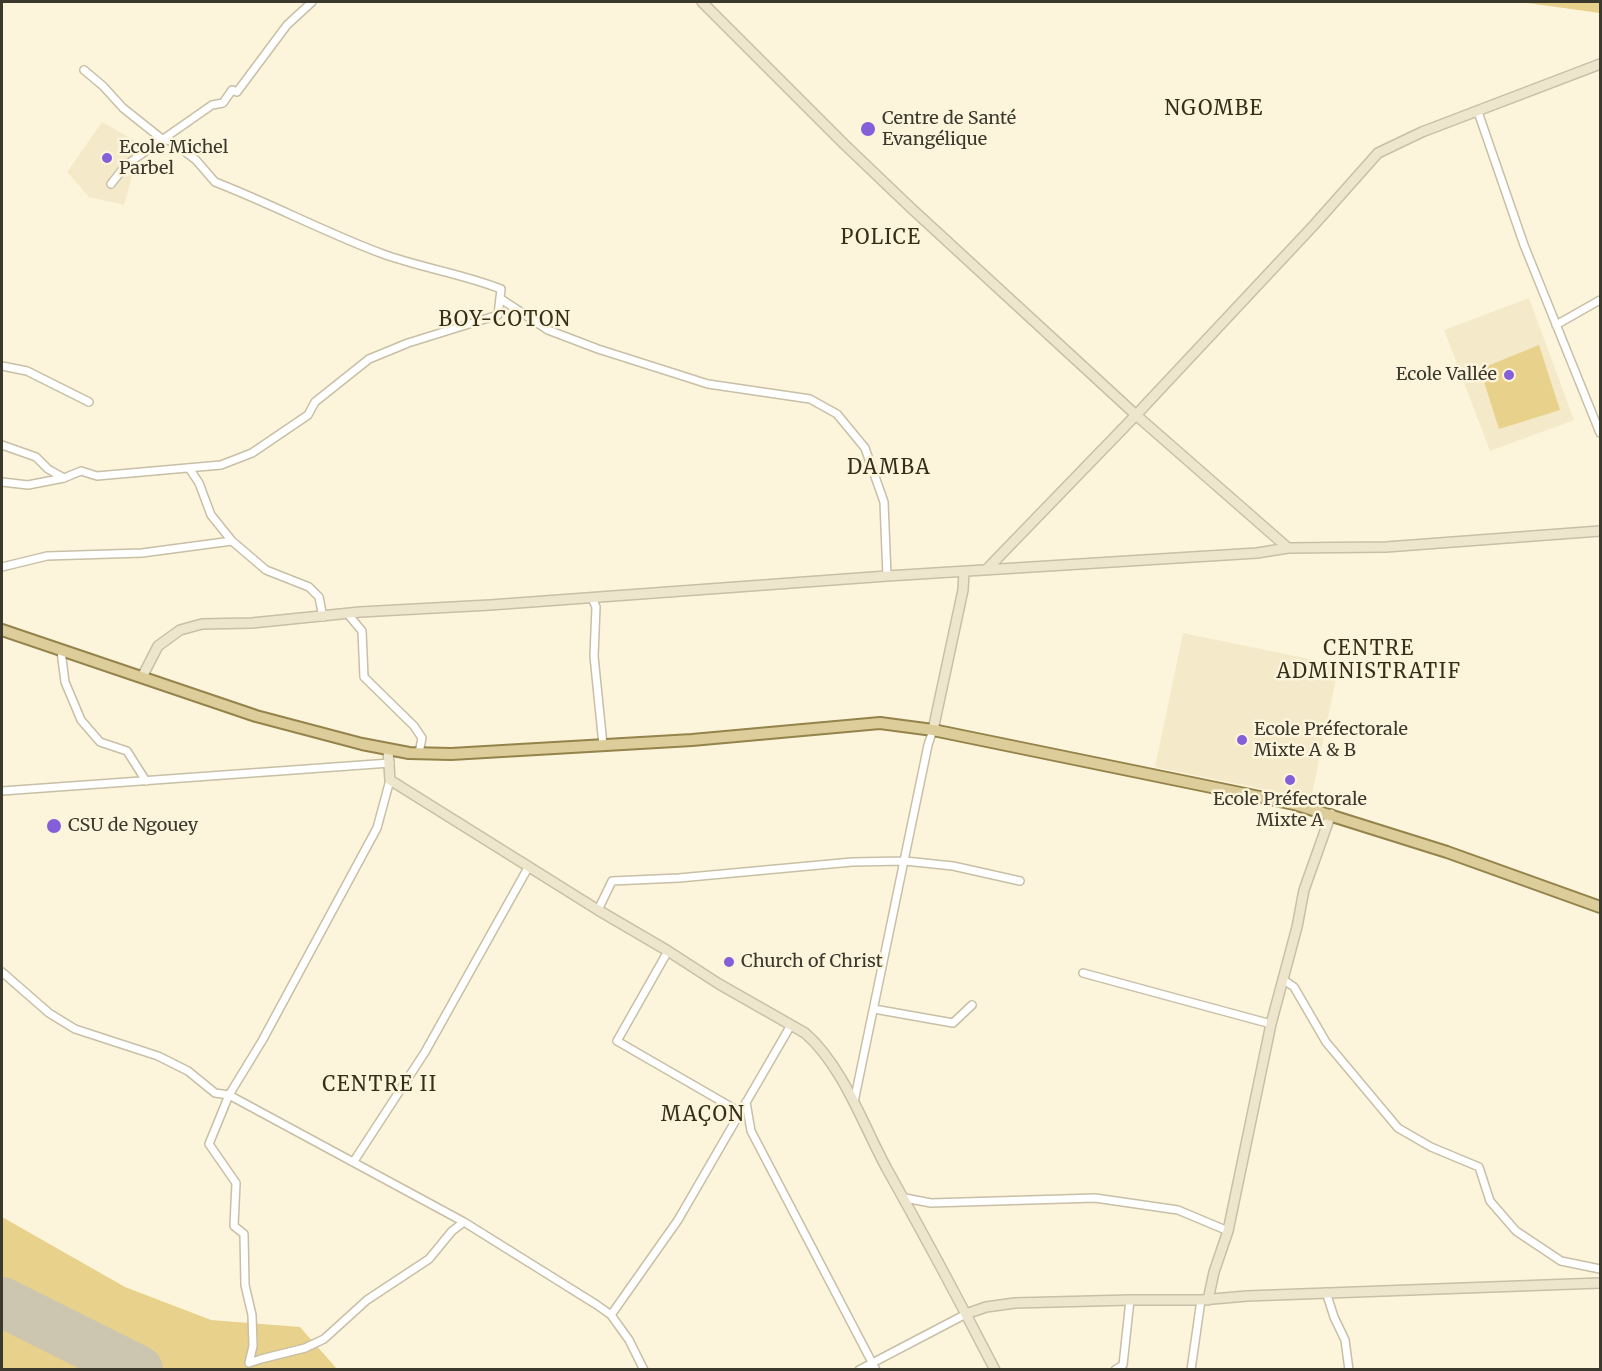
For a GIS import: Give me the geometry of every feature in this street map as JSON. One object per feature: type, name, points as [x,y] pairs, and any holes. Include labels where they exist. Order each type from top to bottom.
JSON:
[{"type":"main road","points":[[2,630],[256,716],[388,750],[451,754],[692,740],[880,723],[933,730],[1239,792],[1331,814],[1496,868],[1600,907]]},
{"type":"street","points":[[111,184],[126,165],[212,105],[223,103],[232,90],[237,92],[287,25],[312,2]]},
{"type":"street","points":[[702,2],[844,144],[1136,415],[1288,548]]},
{"type":"street","points":[[986,570],[1136,415],[1314,225],[1378,153],[1422,132],[1600,64]]},
{"type":"street","points":[[2,482],[28,485],[64,478],[81,471],[97,476],[221,465],[252,453],[308,415],[315,402],[369,359],[408,343],[498,315],[501,289],[473,278],[430,269],[382,254],[215,182],[196,160],[171,141],[162,139],[123,108],[84,70]]},
{"type":"street","points":[[1478,112],[1524,245],[1600,433]]},
{"type":"street","points":[[501,299],[548,330],[598,349],[708,384],[810,399],[837,414],[864,448],[884,502],[887,576]]},
{"type":"street","points":[[1556,325],[1600,300]]},
{"type":"street","points":[[2,366],[27,371],[89,402]]},
{"type":"street","points":[[2,445],[36,457],[48,469],[64,478]]},
{"type":"street","points":[[189,468],[199,483],[211,514],[232,541],[266,570],[309,587],[319,597],[324,617]]},
{"type":"street","points":[[142,677],[158,646],[186,628],[202,624],[252,623],[346,613],[1257,553],[1288,548],[1386,547],[1600,531]]},
{"type":"street","points":[[2,567],[47,555],[141,553],[232,541]]},
{"type":"street","points":[[854,1102],[963,590],[964,572]]},
{"type":"street","points":[[592,598],[596,607],[594,656],[603,745]]},
{"type":"street","points":[[346,613],[362,631],[364,677],[414,726],[422,738],[419,753]]},
{"type":"street","points":[[61,651],[65,682],[81,720],[100,741],[127,751],[146,781]]},
{"type":"street","points":[[388,750],[390,780],[377,828],[262,1041],[229,1095],[209,1144],[236,1183],[234,1226],[244,1234],[245,1285],[252,1315],[253,1346],[249,1363],[305,1348],[324,1339],[367,1300],[429,1259],[452,1231],[464,1222]]},
{"type":"street","points":[[2,791],[390,763]]},
{"type":"street","points":[[390,780],[597,910],[791,1025],[816,1043],[854,1102],[887,1169],[905,1198],[995,1370]]},
{"type":"street","points":[[1191,1370],[1205,1300],[1228,1231],[1271,1024],[1284,980],[1304,890],[1331,814]]},
{"type":"street","points":[[597,910],[612,881],[680,878],[852,862],[905,861],[953,866],[1020,880]]},
{"type":"street","points":[[354,1161],[425,1052],[529,866]]},
{"type":"street","points":[[668,951],[617,1041],[740,1112]]},
{"type":"street","points":[[2,972],[49,1013],[75,1029],[158,1056],[188,1071],[215,1093],[229,1095],[464,1222],[611,1315],[629,1340],[644,1370]]},
{"type":"street","points":[[1083,974],[1271,1024]]},
{"type":"street","points":[[1284,980],[1294,987],[1326,1042],[1398,1128],[1431,1147],[1479,1167],[1490,1202],[1516,1230],[1539,1247],[1561,1261],[1600,1269]]},
{"type":"street","points":[[874,1009],[953,1023],[972,1005]]},
{"type":"street","points":[[611,1315],[678,1220],[791,1025]]},
{"type":"street","points":[[746,1102],[751,1131],[874,1366]]},
{"type":"street","points":[[905,1198],[931,1203],[1095,1198],[1178,1210],[1228,1231]]},
{"type":"street","points":[[859,1370],[874,1366],[966,1314],[986,1307],[1015,1303],[1205,1300],[1326,1292],[1600,1282]]},
{"type":"street","points":[[1326,1292],[1345,1340],[1349,1370]]},
{"type":"street","points":[[1115,1370],[1123,1365],[1130,1300]]},
{"type":"shaded area","points":[[1520,2],[1600,2],[1600,13]]},
{"type":"shaded area","name":"Ecole Michel Parbel","points":[[102,122],[141,144],[124,205],[89,197],[67,172]]},
{"type":"shaded area","name":"Ecole Vallée","points":[[1529,298],[1574,420],[1490,451],[1444,330]]},
{"type":"shaded area","points":[[1539,345],[1560,410],[1499,429],[1480,369]]},
{"type":"shaded area","name":"Ecole Préfectorale Mixte A & B","points":[[1183,633],[1339,665],[1311,799],[1155,767]]},
{"type":"shaded area","points":[[2,1217],[125,1287],[211,1320],[300,1327],[337,1369],[2,1369]]},
{"type":"runway","points":[[2,1302],[138,1370]]},
{"type":"place","name":"Centre de Santé Evangélique","points":[[868,129]]},
{"type":"place","name":"Ecole Michel Parbel","points":[[107,158]]},
{"type":"place","name":"Ecole Vallée","points":[[1509,375]]},
{"type":"place","name":"Ecole Préfectorale Mixte A & B","points":[[1242,740]]},
{"type":"place","name":"Ecole Préfectorale Mixte A","points":[[1290,780]]},
{"type":"place","name":"CSU de Ngouey","points":[[54,826]]},
{"type":"place","name":"Church of Christ","points":[[729,962]]},
{"type":"district","name":"NGOMBE","points":[[1214,109]]},
{"type":"district","name":"POLICE","points":[[881,238]]},
{"type":"district","name":"BOY-COTON","points":[[505,320]]},
{"type":"district","name":"DAMBA","points":[[889,468]]},
{"type":"district","name":"CENTRE ADMINISTRATIF","points":[[1369,660]]},
{"type":"district","name":"CENTRE II","points":[[380,1085]]},
{"type":"district","name":"MAÇON","points":[[703,1115]]}]
